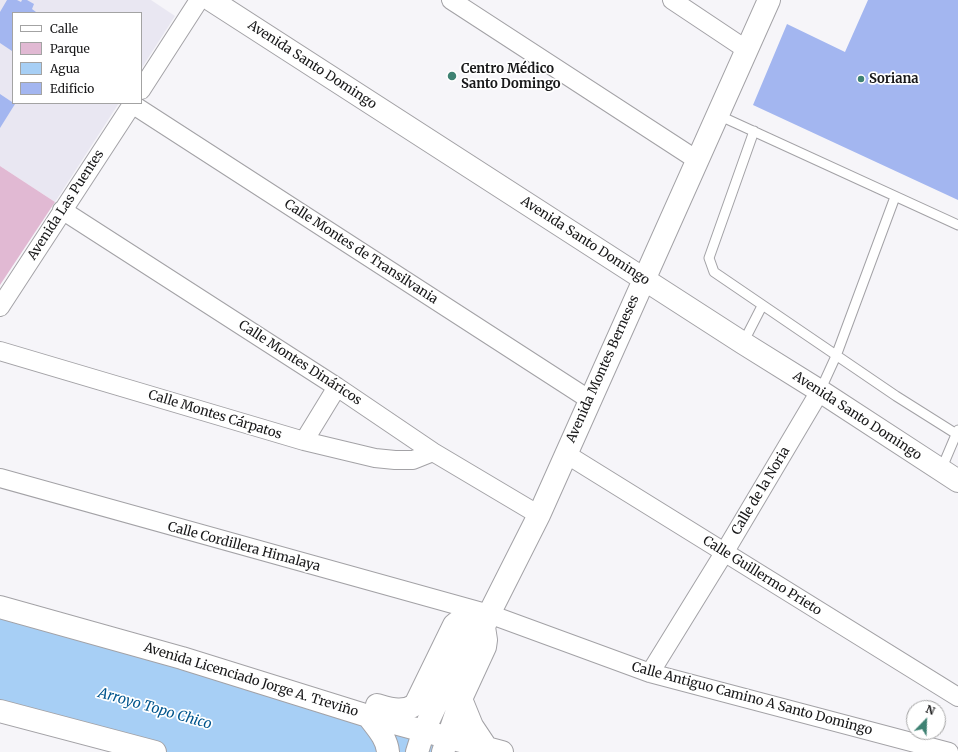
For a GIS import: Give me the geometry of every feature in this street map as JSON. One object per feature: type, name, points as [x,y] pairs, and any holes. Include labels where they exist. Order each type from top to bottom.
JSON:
[{"type":"main road","name":"Avenida Santo Domingo","points":[[211,0],[950,476]]},
{"type":"main road","name":"Avenida Montes Berneses","points":[[445,746],[461,699],[485,647],[486,620],[538,515],[566,454],[769,0]]},
{"type":"main road","name":"Avenida Licenciado Jorge A. Treviño","points":[[0,607],[182,658],[373,723],[421,742],[445,746],[494,750]]},
{"type":"main road","points":[[182,658],[218,664],[397,710],[408,709],[415,705],[419,699],[454,625],[459,620],[468,616],[486,620]]},
{"type":"main road","points":[[421,742],[467,639],[472,632],[486,620]]},
{"type":"main road","points":[[461,699],[472,726],[494,750]]},
{"type":"main road","points":[[0,711],[155,752]]},
{"type":"main road","points":[[373,723],[388,745],[388,752]]},
{"type":"street","name":"Avenida Las Puentes","points":[[142,88],[199,0]]},
{"type":"street","points":[[451,0],[697,160]]},
{"type":"street","points":[[672,0],[747,50]]},
{"type":"street","name":"Avenida Las Puentes","points":[[0,307],[132,104]]},
{"type":"street","name":"Calle Montes de Transilvania","points":[[142,104],[590,400]]},
{"type":"street","name":"Calle Montes Dináricos","points":[[62,210],[338,387],[433,452],[538,515]]},
{"type":"street","name":"Calle Montes Cárpatos","points":[[0,351],[304,441],[375,458],[413,460],[433,452]]},
{"type":"street","points":[[304,441],[338,387]]},
{"type":"street","name":"Calle de la Noria","points":[[650,673],[724,553],[820,391]]},
{"type":"street","name":"Calle Guillermo Prieto","points":[[566,454],[958,697]]},
{"type":"street","name":"Calle Cordillera Himalaya","points":[[0,478],[486,620]]},
{"type":"street","name":"Calle Antiguo Camino A Santo Domingo","points":[[486,620],[650,673],[949,752]]},
{"type":"street","points":[[85,734],[95,742],[122,752]]},
{"type":"lane","points":[[718,115],[894,197],[958,225]]},
{"type":"lane","points":[[754,131],[709,258],[714,272],[730,285],[836,356],[957,433],[950,476]]},
{"type":"lane","points":[[820,391],[836,356],[894,197]]},
{"type":"lane","points":[[743,343],[762,306]]},
{"type":"shaded area","points":[[0,0],[151,0],[175,16],[142,67],[142,12],[12,12],[12,104],[118,104],[55,202],[0,166]]},
{"type":"green space","points":[[0,166],[55,202],[0,285]]},
{"type":"water","name":"Arroyo Topo Chico","points":[[0,607],[502,752],[154,752],[0,711]]},
{"type":"building","points":[[7,0],[17,0],[21,2],[22,0],[27,0],[34,4],[32,9],[36,12],[12,12],[12,51],[0,43],[0,12]]},
{"type":"building","name":"Soriana","points":[[868,0],[958,0],[958,200],[753,105],[787,24],[845,52]]},
{"type":"building","points":[[0,94],[12,102],[12,104],[15,104],[0,128]]},
{"type":"place","name":"Centro Médico Santo Domingo","points":[[452,76]]},
{"type":"place","name":"Soriana","points":[[861,79]]}]
